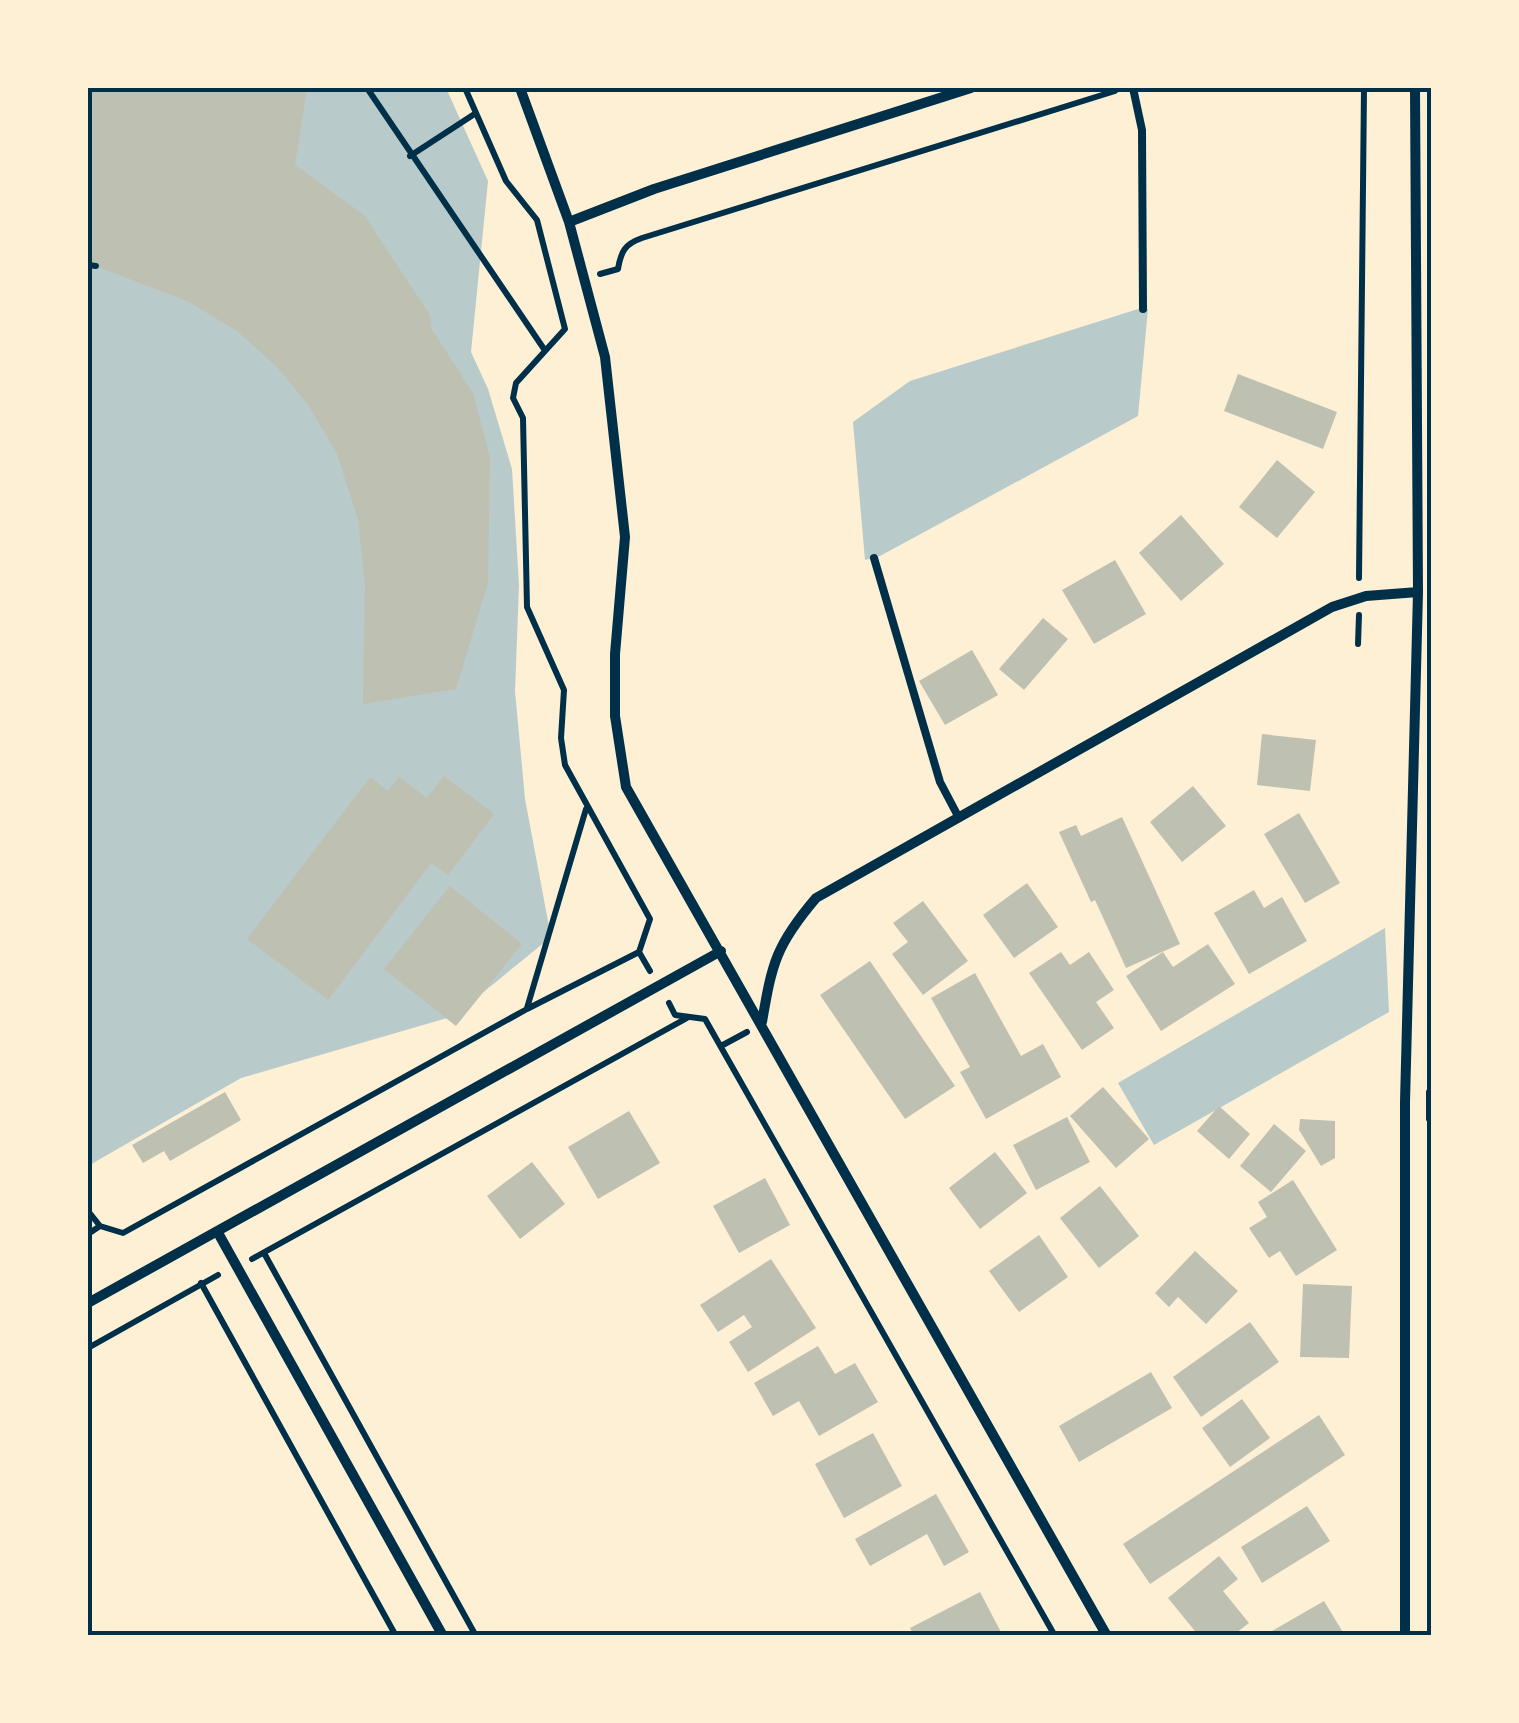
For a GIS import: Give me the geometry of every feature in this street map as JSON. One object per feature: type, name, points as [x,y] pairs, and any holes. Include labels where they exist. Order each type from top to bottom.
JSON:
[{"type":"street","points":[[520,88],[570,222],[605,356],[625,538],[614,654],[616,716],[626,787],[1107,1636]]},
{"type":"street","points":[[570,222],[654,189],[971,88]]},
{"type":"street","points":[[1405,1636],[1405,1102],[1418,592],[1415,88]]},
{"type":"street","points":[[762,1024],[772,964],[793,925],[816,898],[1332,607],[1366,596],[1418,592]]},
{"type":"street","points":[[88,1302],[721,952]]},
{"type":"street","points":[[218,1231],[443,1636]]},
{"type":"lane","points":[[1130,88],[1142,130],[1143,309]]},
{"type":"lane","points":[[874,558],[940,782],[960,818]]},
{"type":"path","points":[[367,88],[544,350]]},
{"type":"path","points":[[88,1211],[100,1226],[123,1233],[527,1009],[639,952],[650,918],[565,764],[561,738],[564,690],[527,607],[522,418],[513,398],[516,383],[565,329],[538,220],[506,181],[465,88]]},
{"type":"path","points":[[556,289],[618,269],[621,252],[629,242],[1130,88]]},
{"type":"path","points":[[1360,542],[1364,88]]},
{"type":"path","points":[[410,156],[476,112]]},
{"type":"path","points":[[527,1009],[586,808]]},
{"type":"path","points":[[639,952],[675,1015],[704,1019],[1056,1636]]},
{"type":"path","points":[[88,1348],[688,1017]]},
{"type":"path","points":[[88,1234],[100,1226]]},
{"type":"path","points":[[264,1253],[476,1636]]},
{"type":"path","points":[[202,1283],[396,1636]]},
{"type":"shaded area","points":[[88,88],[446,88],[488,181],[471,352],[488,389],[512,469],[519,585],[515,691],[525,799],[551,937],[454,1016],[241,1078],[88,1166]]},
{"type":"shaded area","points":[[1148,309],[1138,416],[880,556],[865,560],[853,422],[910,381]]},
{"type":"shaded area","points":[[1385,928],[1389,1012],[1154,1145],[1118,1083]]},
{"type":"building","points":[[88,88],[307,88],[295,165],[364,215],[430,315],[431,328],[473,393],[490,458],[488,583],[456,689],[363,704],[365,586],[358,519],[337,454],[309,406],[277,367],[237,331],[189,302],[88,263]]},
{"type":"building","points":[[1238,374],[1337,412],[1323,449],[1224,411]]},
{"type":"building","points":[[1277,460],[1315,492],[1277,538],[1239,507]]},
{"type":"building","points":[[1181,515],[1224,564],[1181,601],[1139,553]]},
{"type":"building","points":[[1115,560],[1146,614],[1094,644],[1062,590]]},
{"type":"building","points":[[1043,618],[1068,639],[1024,690],[999,669]]},
{"type":"building","points":[[972,650],[998,695],[945,725],[919,681]]},
{"type":"building","points":[[1262,734],[1316,740],[1310,791],[1257,785]]},
{"type":"building","points":[[444,776],[494,814],[448,875],[431,863],[328,1000],[247,939],[370,777],[388,791],[399,777],[427,798]]},
{"type":"building","points":[[1193,786],[1226,826],[1182,862],[1150,822]]},
{"type":"building","points":[[1299,813],[1340,883],[1305,903],[1264,834]]},
{"type":"building","points":[[1122,817],[1180,944],[1126,968],[1059,832],[1076,825],[1081,836]]},
{"type":"building","points":[[1027,883],[1058,927],[1014,958],[983,915]]},
{"type":"building","points":[[450,886],[522,944],[456,1026],[384,969]]},
{"type":"building","points":[[1254,890],[1264,908],[1282,897],[1307,941],[1249,974],[1214,913]]},
{"type":"building","points":[[923,901],[968,961],[923,995],[892,954],[908,942],[893,923]]},
{"type":"building","points":[[1208,944],[1235,984],[1161,1031],[1126,976],[1163,952],[1173,967]]},
{"type":"building","points":[[1061,952],[1070,965],[1089,952],[1114,990],[1096,1002],[1114,1028],[1082,1050],[1029,973]]},
{"type":"building","points":[[870,961],[955,1086],[905,1119],[820,995]]},
{"type":"building","points":[[975,973],[1021,1056],[1043,1044],[1061,1077],[986,1119],[960,1072],[970,1067],[931,998]]},
{"type":"building","points":[[1103,1087],[1149,1139],[1116,1168],[1070,1116]]},
{"type":"building","points":[[225,1092],[241,1120],[170,1161],[164,1151],[143,1163],[132,1145]]},
{"type":"building","points":[[1219,1106],[1250,1134],[1229,1159],[1197,1131]]},
{"type":"building","points":[[629,1111],[660,1163],[598,1199],[568,1147]]},
{"type":"building","points":[[1067,1117],[1090,1162],[1036,1190],[1013,1145]]},
{"type":"building","points":[[1300,1119],[1335,1121],[1335,1158],[1321,1166],[1299,1130]]},
{"type":"building","points":[[1274,1124],[1306,1151],[1271,1192],[1240,1166]]},
{"type":"building","points":[[995,1152],[1027,1193],[980,1229],[949,1188]]},
{"type":"building","points":[[532,1162],[565,1204],[520,1239],[487,1196]]},
{"type":"building","points":[[765,1178],[790,1225],[739,1253],[713,1206]]},
{"type":"building","points":[[1293,1180],[1337,1250],[1296,1276],[1280,1251],[1269,1258],[1249,1228],[1267,1217],[1258,1202]]},
{"type":"building","points":[[1100,1186],[1139,1236],[1099,1268],[1060,1218]]},
{"type":"building","points":[[1039,1235],[1068,1277],[1019,1312],[989,1271]]},
{"type":"building","points":[[1195,1251],[1238,1291],[1206,1324],[1178,1297],[1169,1307],[1155,1293]]},
{"type":"building","points":[[771,1259],[816,1328],[748,1372],[729,1342],[752,1327],[744,1315],[718,1332],[700,1305]]},
{"type":"building","points":[[1303,1284],[1352,1286],[1349,1358],[1300,1357]]},
{"type":"building","points":[[1250,1322],[1279,1362],[1201,1417],[1173,1377]]},
{"type":"building","points":[[818,1346],[835,1374],[855,1363],[878,1402],[819,1436],[799,1401],[773,1416],[754,1383]]},
{"type":"building","points":[[1151,1372],[1172,1408],[1079,1462],[1059,1426]]},
{"type":"building","points":[[1242,1399],[1270,1438],[1230,1467],[1202,1428]]},
{"type":"building","points":[[1319,1415],[1345,1455],[1150,1584],[1123,1544]]},
{"type":"building","points":[[873,1433],[902,1486],[844,1518],[815,1464]]},
{"type":"building","points":[[936,1494],[969,1552],[944,1566],[927,1534],[870,1566],[855,1539]]},
{"type":"building","points":[[1307,1506],[1330,1541],[1262,1583],[1241,1547]]},
{"type":"building","points":[[1219,1556],[1238,1579],[1223,1591],[1249,1623],[1232,1636],[1199,1636],[1168,1598]]},
{"type":"building","points":[[980,1592],[1003,1636],[914,1636],[910,1628]]},
{"type":"building","points":[[1324,1601],[1344,1634],[1274,1636],[1272,1631]]}]
